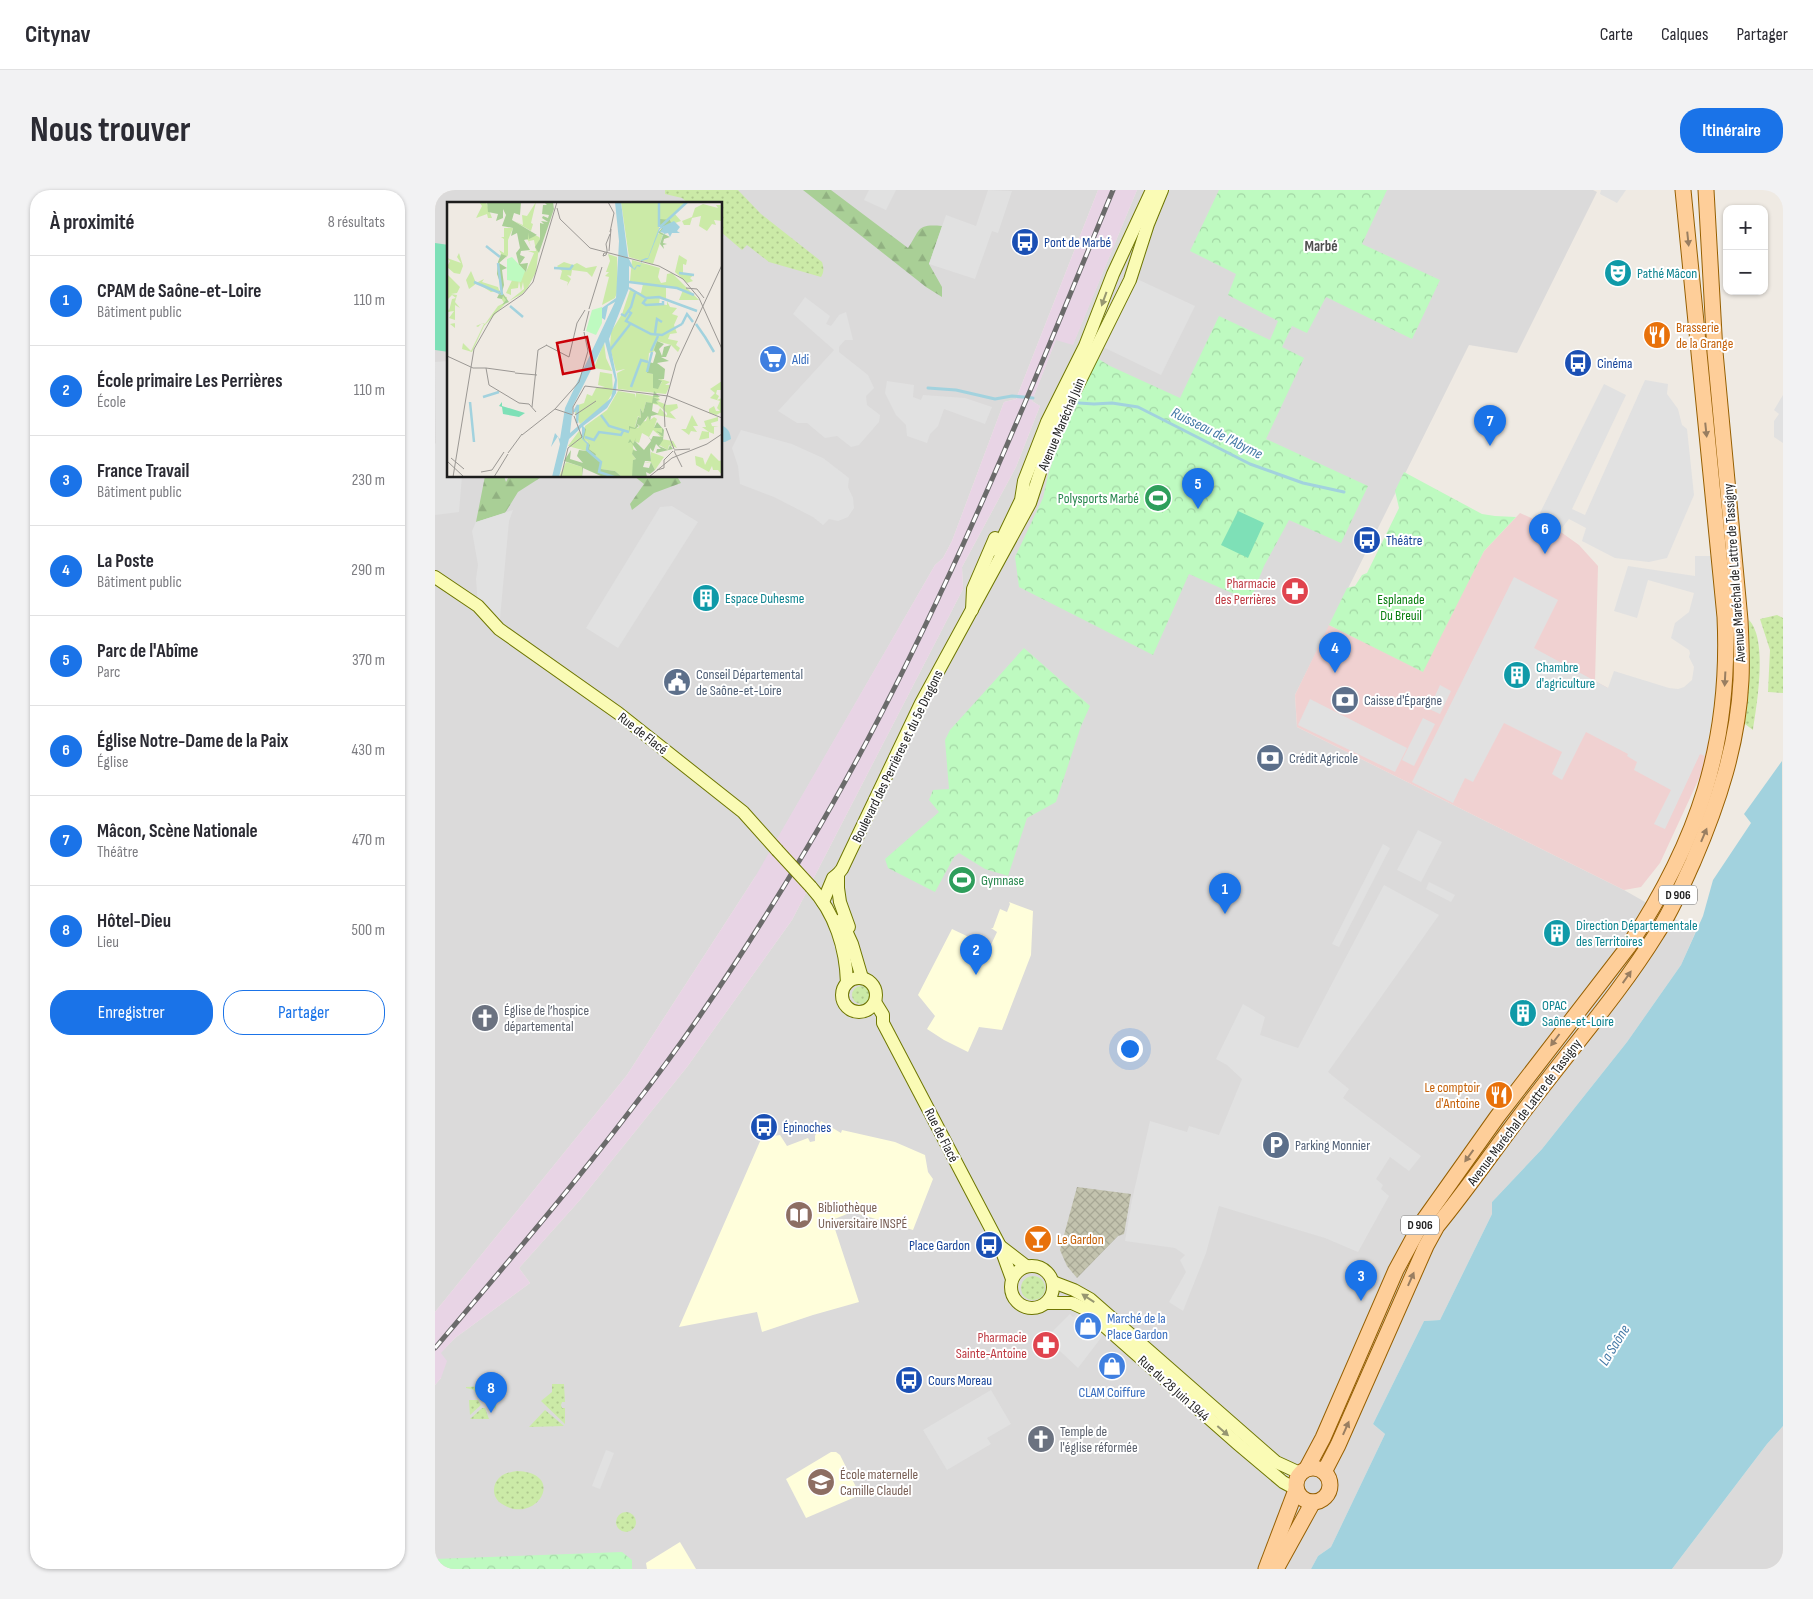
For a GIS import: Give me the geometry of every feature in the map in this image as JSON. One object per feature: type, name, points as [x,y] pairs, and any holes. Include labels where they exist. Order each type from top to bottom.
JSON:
[{"type":"main road","name":"Avenue Maréchal Juin","points":[[986,586],[1030,503],[1045,454],[1057,425],[1130,280],[1148,224],[1162,190]]},
{"type":"main road","name":"Avenue Maréchal de Lattre de Tassigny","points":[[1303,1471],[1323,1438],[1396,1270],[1421,1224],[1497,1116],[1628,947],[1647,919],[1672,874],[1707,786],[1723,711],[1726,636],[1683,190]]},
{"type":"main road","name":"Avenue Maréchal de Lattre de Tassigny","points":[[1324,1472],[1347,1425],[1426,1246],[1437,1226],[1618,989],[1657,934],[1674,904],[1722,788],[1736,730],[1741,680],[1741,655],[1740,620],[1715,352],[1706,190]]},
{"type":"main road","name":"Avenue Maréchal Juin","points":[[1135,263],[1137,244],[1151,194]]},
{"type":"main road","name":"Avenue Maréchal Juin","points":[[986,586],[983,579],[984,575],[1021,500],[1024,482],[1047,422],[1085,346],[1113,274],[1151,194]]},
{"type":"main road","points":[[1113,274],[1135,263]]},
{"type":"main road","name":"Boulevard des Perrières et du 5e Dragons","points":[[973,610],[971,601],[977,577],[1024,482]]},
{"type":"main road","name":"Rue de Flacé","points":[[435,569],[447,578],[459,593]]},
{"type":"main road","name":"Rue de Flacé","points":[[435,578],[478,606],[499,629],[617,713],[743,812],[841,920],[852,944],[862,978],[871,982],[875,987],[877,997],[875,1002],[883,1015],[883,1023],[1000,1246],[1012,1280]]},
{"type":"main road","name":"Boulevard des Perrières et du 5e Dragons","points":[[824,900],[833,878],[838,874],[924,699],[986,586]]},
{"type":"main road","name":"Rue de Flacé","points":[[838,874],[840,902],[849,923],[852,944]]},
{"type":"main road","name":"Rue de Flacé","points":[[824,900],[843,944],[847,983],[843,994],[845,1004],[853,1011],[863,1012],[883,1023]]},
{"type":"main road","points":[[847,983],[862,978]]},
{"type":"main road","points":[[863,1012],[875,1002]]},
{"type":"main road","name":"Rue de Flacé","points":[[1000,1246],[1026,1266]]},
{"type":"main road","points":[[1026,1266],[1041,1267],[1051,1276],[1053,1282],[1053,1293],[1047,1303],[1034,1308],[1022,1306],[1012,1294],[1012,1280],[1017,1271],[1026,1266]]},
{"type":"main road","name":"Rue du 28 Juin 1944","points":[[1053,1282],[1090,1298],[1276,1462],[1303,1471]]},
{"type":"main road","name":"Rue du 28 Juin 1944","points":[[1047,1303],[1072,1303],[1085,1308],[1238,1444],[1283,1482],[1296,1490]]},
{"type":"main road","points":[[1266,1569],[1296,1490],[1297,1478],[1303,1471],[1313,1467],[1328,1476],[1330,1488],[1324,1498],[1313,1502],[1303,1499],[1296,1490]]},
{"type":"main road","points":[[1276,1569],[1313,1502]]},
{"type":"shaded area","points":[[435,190],[1098,190],[1016,399],[1004,402],[952,541],[943,558],[935,565],[778,838],[777,850],[755,877],[627,1075],[435,1312]]},
{"type":"shaded area","points":[[869,190],[896,190],[886,210],[864,200]]},
{"type":"shaded area","points":[[988,190],[1012,191],[998,233],[992,231],[975,279],[929,264],[946,215],[976,226]]},
{"type":"shaded area","points":[[1098,190],[1137,190],[1073,345],[1056,340],[1032,401],[1040,406],[1016,467],[962,567],[963,589],[792,920],[687,1067],[580,1200],[519,1268],[530,1283],[455,1338],[441,1353],[447,1361],[441,1378],[435,1385],[435,1312],[627,1075],[755,877],[935,565],[943,558],[952,541],[1004,402],[1016,399]]},
{"type":"shaded area","points":[[1137,190],[1593,190],[1597,192],[1517,353],[1469,345],[1295,695],[1297,727],[1624,890],[1696,931],[1681,965],[1627,1042],[1542,1149],[1492,1202],[1492,1214],[1440,1320],[1424,1321],[1373,1424],[1385,1434],[1331,1547],[1318,1556],[1311,1569],[435,1569],[435,1385],[441,1378],[440,1353],[455,1338],[530,1283],[519,1268],[580,1200],[687,1067],[792,920],[963,589],[962,567],[1016,467],[1040,406],[1032,401],[1056,339],[1073,344]]},
{"type":"shaded area","points":[[1601,190],[1626,190],[1617,203],[1600,194]]},
{"type":"shaded area","points":[[1137,279],[1195,306],[1161,375],[1103,347]]},
{"type":"shaded area","points":[[805,297],[830,316],[826,324],[831,326],[839,315],[846,312],[853,340],[845,340],[839,347],[839,352],[868,375],[874,388],[866,396],[867,405],[880,415],[879,422],[859,445],[851,447],[837,436],[825,438],[807,423],[797,423],[778,411],[834,350],[793,314]]},
{"type":"shaded area","points":[[447,361],[447,478],[462,478],[459,512],[435,515],[436,443],[435,362]]},
{"type":"shaded area","points":[[1645,380],[1668,384],[1667,394],[1678,409],[1682,425],[1687,429],[1694,495],[1667,558],[1649,562],[1615,558],[1582,541],[1586,528],[1569,519],[1561,529],[1538,517],[1604,384],[1626,395],[1572,509],[1585,515]]},
{"type":"shaded area","points":[[887,381],[914,385],[913,397],[921,400],[923,395],[965,398],[992,407],[985,424],[944,409],[938,426],[930,434],[927,443],[907,436],[906,425],[896,415],[885,393]]},
{"type":"shaded area","points":[[1783,395],[1783,443],[1774,437],[1774,421],[1779,414],[1774,410]]},
{"type":"shaded area","points":[[741,430],[792,444],[823,458],[849,478],[848,487],[853,498],[854,508],[848,517],[838,521],[829,519],[823,525],[813,517],[774,497],[740,484],[738,466],[732,448]]},
{"type":"shaded area","points":[[672,506],[698,522],[618,648],[586,628],[660,507]]},
{"type":"shaded area","points":[[513,510],[509,521],[499,629],[478,606],[476,579],[478,565],[472,531],[476,522]]},
{"type":"shaded area","points":[[1520,513],[1558,530],[1579,545],[1598,566],[1595,681],[1712,744],[1702,772],[1660,863],[1641,887],[1624,890],[1297,727],[1295,695],[1329,625],[1421,670],[1484,551]]},
{"type":"shaded area","points":[[1695,556],[1712,556],[1721,652],[1716,699],[1705,756],[1700,754],[1665,829],[1654,824],[1671,790],[1634,770],[1637,762],[1627,756],[1628,754],[1586,732],[1562,780],[1552,774],[1562,752],[1504,723],[1473,782],[1465,778],[1453,803],[1412,782],[1514,577],[1558,600],[1534,648],[1608,688],[1614,671],[1678,689],[1684,687],[1692,680],[1694,667],[1689,657],[1689,650],[1671,638],[1675,623],[1689,612],[1694,593],[1648,580],[1637,618],[1614,611],[1628,566],[1695,576]]},
{"type":"shaded area","points":[[1440,685],[1451,691],[1440,714],[1429,709]]},
{"type":"shaded area","points":[[1310,699],[1407,748],[1395,772],[1298,725]]},
{"type":"shaded area","points":[[1423,718],[1435,724],[1414,766],[1402,760]]},
{"type":"shaded area","points":[[1418,830],[1442,842],[1421,882],[1397,870]]},
{"type":"shaded area","points":[[1383,844],[1390,848],[1339,947],[1332,944]]},
{"type":"shaded area","points":[[1429,882],[1455,895],[1451,902],[1426,889]]},
{"type":"shaded area","name":"Parking Monnier","points":[[1384,885],[1439,915],[1328,1072],[1349,1089],[1343,1098],[1421,1156],[1409,1171],[1390,1157],[1376,1179],[1383,1185],[1381,1189],[1389,1196],[1358,1252],[1325,1238],[1219,1206],[1206,1253],[1183,1311],[1169,1302],[1186,1272],[1180,1260],[1185,1255],[1175,1248],[1125,1241],[1132,1200],[1150,1121],[1187,1132],[1189,1126],[1219,1135],[1242,1079],[1227,1065],[1216,1059],[1243,1004],[1265,1017],[1260,1035],[1298,1048]]},
{"type":"shaded area","points":[[1009,902],[1033,911],[1031,955],[1002,1030],[979,1027],[968,1052],[927,1029],[935,1016],[918,995],[952,929],[990,947],[997,932],[991,928],[993,928],[1000,909],[1007,912]]},
{"type":"shaded area","points":[[821,1121],[841,1133],[842,1130],[895,1142],[925,1155],[928,1172],[933,1179],[913,1230],[852,1212],[832,1220],[859,1302],[762,1332],[757,1312],[679,1327],[765,1130],[774,1136],[780,1135],[787,1146],[808,1138],[810,1142],[815,1141]]},
{"type":"shaded area","points":[[1077,1187],[1131,1194],[1124,1234],[1118,1236],[1077,1278],[1067,1266],[1060,1250]]},
{"type":"shaded area","points":[[1079,1312],[1104,1334],[1078,1368],[1046,1338],[1070,1314],[1073,1317]]},
{"type":"shaded area","points":[[991,1390],[1011,1424],[987,1438],[991,1444],[947,1470],[923,1430]]},
{"type":"shaded area","points":[[1783,1426],[1783,1569],[1672,1569],[1767,1444]]},
{"type":"shaded area","points":[[606,1450],[614,1453],[600,1489],[592,1486]]},
{"type":"shaded area","name":"École maternelle Camille Claudel","points":[[831,1452],[836,1452],[840,1455],[860,1495],[806,1518],[786,1479]]},
{"type":"shaded area","points":[[680,1542],[696,1569],[647,1569],[646,1563]]},
{"type":"green space","points":[[665,190],[738,190],[761,214],[822,262],[823,273],[821,277],[769,262],[747,245],[742,250],[723,234],[723,202],[687,202],[682,198],[665,194]]},
{"type":"green space","points":[[803,190],[831,190],[908,248],[923,227],[942,226],[929,264],[942,287],[942,297],[926,287]]},
{"type":"green space","points":[[1219,190],[1387,190],[1362,244],[1440,280],[1412,339],[1326,297],[1307,333],[1292,326],[1282,347],[1304,358],[1266,439],[1368,486],[1341,543],[1289,520],[1264,566],[1250,601],[1189,574],[1153,655],[1019,587],[1015,557],[1043,498],[1048,475],[1068,414],[1092,355],[1110,366],[1180,398],[1219,316],[1270,340],[1278,321],[1228,295],[1236,274],[1190,251]]},
{"type":"green space","points":[[435,243],[447,245],[447,352],[435,350]]},
{"type":"green space","name":"Esplanade Du Breuil","points":[[1404,472],[1482,514],[1516,517],[1484,551],[1423,672],[1329,625],[1347,588],[1355,586],[1362,575],[1367,573],[1399,508],[1395,491]]},
{"type":"green space","points":[[485,478],[505,478],[506,482],[508,478],[540,478],[518,492],[505,513],[476,522]]},
{"type":"green space","points":[[636,478],[678,478],[681,483],[654,493],[632,510],[630,504],[644,484]]},
{"type":"green space","points":[[1238,511],[1264,523],[1248,558],[1221,545]]},
{"type":"green space","points":[[1777,615],[1783,618],[1783,693],[1768,692],[1770,650],[1760,619]]},
{"type":"green space","points":[[1749,620],[1755,629],[1760,657],[1759,689],[1753,730],[1745,724]]},
{"type":"green space","points":[[1024,648],[1090,706],[1081,726],[1056,802],[1027,818],[1008,876],[985,869],[959,853],[954,857],[935,892],[888,868],[885,859],[939,812],[929,800],[933,790],[949,789],[945,740],[950,730]]},
{"type":"green space","points":[[861,986],[867,989],[870,995],[867,1001],[861,1004],[855,1001],[852,995],[855,989]]},
{"type":"green space","points":[[1033,1276],[1042,1279],[1045,1288],[1042,1297],[1033,1300],[1024,1297],[1021,1288],[1024,1279]]},
{"type":"green space","points":[[552,1384],[564,1384],[565,1402],[562,1402],[561,1405],[562,1408],[565,1408],[565,1424],[541,1401],[552,1392]]},
{"type":"green space","points":[[483,1386],[483,1399],[481,1400],[474,1390],[466,1388],[466,1387]]},
{"type":"green space","points":[[485,1386],[495,1386],[496,1409],[489,1405],[489,1401],[486,1399]]},
{"type":"green space","points":[[469,1400],[478,1400],[481,1405],[470,1415]]},
{"type":"green space","points":[[482,1408],[485,1408],[489,1419],[470,1419]]},
{"type":"green space","points":[[545,1410],[564,1426],[529,1427]]},
{"type":"green space","points":[[517,1471],[532,1474],[541,1480],[544,1488],[535,1504],[526,1508],[514,1509],[499,1502],[495,1496],[494,1488],[499,1478],[505,1474]]},
{"type":"green space","points":[[626,1512],[633,1515],[636,1522],[633,1529],[626,1532],[619,1529],[616,1522],[619,1515]]},
{"type":"green space","points":[[622,1552],[632,1560],[632,1569],[435,1569],[435,1559]]},
{"type":"water","points":[[723,426],[727,429],[731,437],[731,439],[723,442]]},
{"type":"water","name":"La Saône","points":[[1782,761],[1783,1426],[1767,1444],[1672,1569],[1311,1569],[1318,1556],[1331,1547],[1385,1434],[1373,1424],[1424,1321],[1440,1320],[1492,1214],[1492,1202],[1542,1149],[1627,1042],[1681,965],[1703,916],[1713,880],[1751,823],[1744,814]]},
{"type":"waterway","name":"Ruisseau de l'Abyme","points":[[928,388],[956,390],[995,399],[1012,396],[1033,398]]},
{"type":"waterway","name":"Ruisseau de l'Abyme","points":[[1079,403],[1112,403],[1138,407],[1250,464],[1303,483],[1344,492]]},
{"type":"railway","points":[[435,1348],[560,1199],[657,1076],[724,980],[807,848],[852,769],[934,607],[1008,442],[1113,190]]},
{"type":"place","name":"Pont de Marbé","points":[[1025,242]]},
{"type":"place","name":"Pathé Mâcon","points":[[1618,273]]},
{"type":"place","name":"Brasserie de la Grange","points":[[1657,335]]},
{"type":"place","name":"Aldi","points":[[773,359]]},
{"type":"place","name":"Cinéma","points":[[1578,363]]},
{"type":"place","name":"Mâcon, Scène Nationale","points":[[1490,446]]},
{"type":"place","name":"Polysports Marbé","points":[[1158,498]]},
{"type":"place","name":"Parc de l'Abîme","points":[[1198,509]]},
{"type":"place","name":"Théâtre","points":[[1367,540]]},
{"type":"place","name":"Église Notre-Dame de la Paix","points":[[1545,554]]},
{"type":"place","name":"Pharmacie des Perrières","points":[[1295,591]]},
{"type":"place","name":"Espace Duhesme","points":[[706,598]]},
{"type":"place","name":"La Poste","points":[[1335,673]]},
{"type":"place","name":"Chambre d'agriculture","points":[[1517,675]]},
{"type":"place","name":"Conseil Départemental de Saône-et-Loire","points":[[677,682]]},
{"type":"place","name":"Caisse d'Épargne","points":[[1345,700]]},
{"type":"place","name":"Crédit Agricole","points":[[1270,758]]},
{"type":"place","name":"Gymnase","points":[[962,880]]},
{"type":"place","name":"CPAM de Saône-et-Loire","points":[[1225,914]]},
{"type":"place","name":"Direction Départementale des Territoires","points":[[1557,933]]},
{"type":"place","name":"École primaire Les Perrières","points":[[976,975]]},
{"type":"place","name":"OPAC Saône-et-Loire","points":[[1523,1013]]},
{"type":"place","name":"Église de l’hospice départemental","points":[[485,1018]]},
{"type":"place","name":"Le comptoir d'Antoine","points":[[1499,1095]]},
{"type":"place","name":"Épinoches","points":[[764,1127]]},
{"type":"place","name":"Parking Monnier","points":[[1276,1145]]},
{"type":"place","name":"Bibliothèque Universitaire INSPÉ","points":[[799,1215]]},
{"type":"place","name":"Le Gardon","points":[[1038,1239]]},
{"type":"place","name":"Place Gardon","points":[[989,1245]]},
{"type":"place","name":"France Travail","points":[[1361,1301]]},
{"type":"place","name":"Marché de la Place Gardon","points":[[1088,1326]]},
{"type":"place","name":"Pharmacie Sainte-Antoine","points":[[1046,1345]]},
{"type":"place","name":"CLAM Coiffure","points":[[1112,1366]]},
{"type":"place","name":"Cours Moreau","points":[[909,1380]]},
{"type":"place","name":"Hôtel-Dieu","points":[[491,1413]]},
{"type":"place","name":"Temple de l'église réformée","points":[[1041,1439]]},
{"type":"place","name":"École maternelle Camille Claudel","points":[[821,1482]]},
{"type":"district","name":"Marbé","points":[[1321,246]]}]
